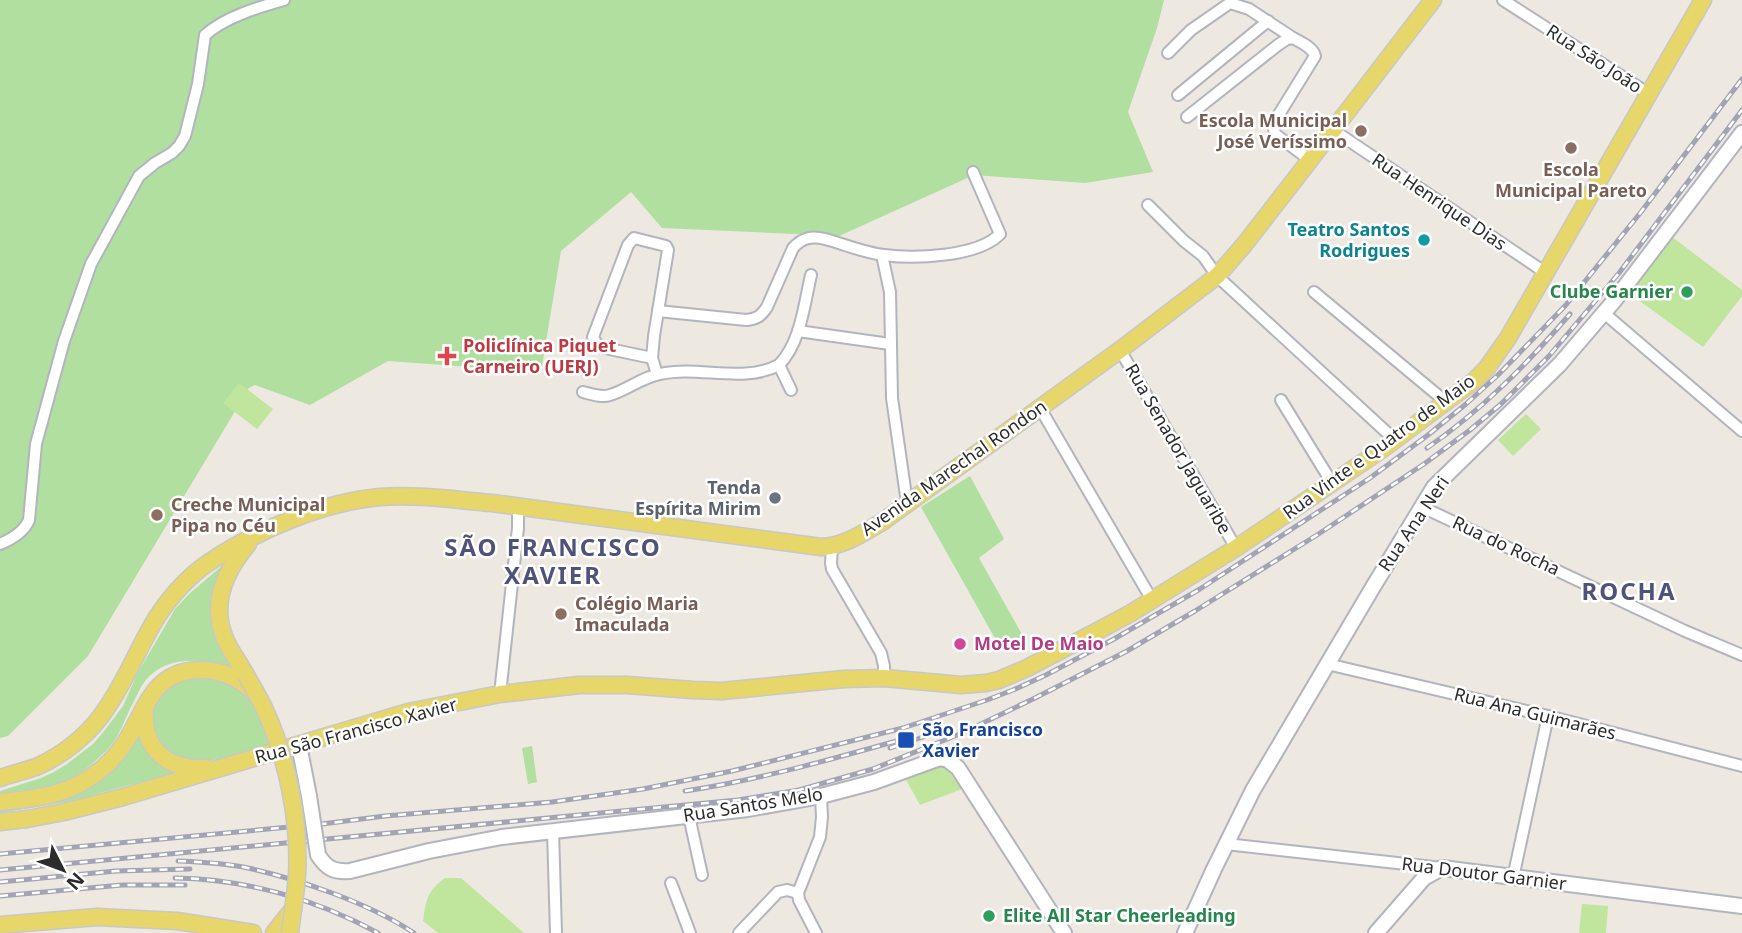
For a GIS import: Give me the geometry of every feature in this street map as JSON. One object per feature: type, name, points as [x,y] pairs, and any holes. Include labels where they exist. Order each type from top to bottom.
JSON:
[{"type":"main road","name":"Avenida Marechal Rondon","points":[[0,778],[36,766],[63,752],[96,722],[108,706],[158,616],[182,586],[208,563],[254,536],[346,502],[382,497],[433,498],[492,503],[821,547],[832,547],[850,540],[882,522],[1120,350],[1217,276],[1433,0]]},
{"type":"main road","name":"Rua Vinte e Quatro de Maio","points":[[969,685],[999,680],[1027,668],[1152,600],[1236,548],[1332,483],[1474,381],[1499,354],[1703,0]]},
{"type":"main road","name":"Rua Ana Neri","points":[[1185,933],[1253,790],[1438,482],[1560,364],[1740,142]]},
{"type":"main road","points":[[254,536],[235,559],[221,588],[219,619],[224,636],[265,709],[288,777],[297,839],[298,933]]},
{"type":"main road","points":[[0,803],[40,799],[57,794],[89,778],[126,742],[153,692],[171,677],[182,672],[212,670],[237,678],[260,699],[271,720],[289,773],[301,833],[301,874],[290,933]]},
{"type":"main road","name":"Rua São Francisco Xavier","points":[[0,822],[64,812],[123,797],[408,712],[500,694],[591,685],[722,691],[844,679],[884,678],[969,685]]},
{"type":"main road","points":[[145,706],[146,733],[163,758],[184,767],[222,767]]},
{"type":"main road","name":"Rua Santos Melo","points":[[299,745],[318,855],[330,868],[338,872],[502,837],[748,809],[821,796],[874,782],[940,758],[948,760],[958,768],[1064,933]]},
{"type":"main road","points":[[1376,933],[1424,878],[1442,869]]},
{"type":"main road","name":"Rua Doutor Garnier","points":[[1442,869],[1742,906]]},
{"type":"main road","points":[[274,933],[296,910]]},
{"type":"main road","points":[[281,933],[296,910]]},
{"type":"main road","points":[[0,925],[97,916],[177,921],[253,933]]},
{"type":"main road","points":[[0,930],[29,933]]},
{"type":"street","points":[[0,544],[19,533],[29,520],[36,444],[64,341],[91,264],[139,176],[172,153],[185,136],[198,84],[205,35],[244,13],[284,0]]},
{"type":"street","name":"Rua São João","points":[[1503,0],[1649,94]]},
{"type":"street","points":[[1168,52],[1191,30],[1230,3],[1249,9],[1311,48],[1315,56],[1273,124],[1275,134],[1310,160]]},
{"type":"street","points":[[1178,95],[1268,21]]},
{"type":"street","points":[[1187,117],[1278,45],[1293,38]]},
{"type":"street","name":"Rua Henrique Dias","points":[[1333,130],[1546,273]]},
{"type":"street","points":[[658,311],[755,319],[767,307],[793,248],[805,238],[816,237],[882,255],[925,256],[978,247],[1000,236],[1000,232],[973,172]]},
{"type":"street","points":[[1148,205],[1203,256],[1217,276],[1395,440]]},
{"type":"street","points":[[652,358],[605,348],[596,343],[593,337],[628,245],[634,238],[667,248],[652,358],[657,374]]},
{"type":"street","points":[[882,255],[890,292],[892,398],[907,503]]},
{"type":"street","points":[[583,393],[608,396],[657,374],[685,371],[737,374],[770,370],[779,365],[791,351],[811,275]]},
{"type":"street","points":[[1314,292],[1446,402]]},
{"type":"street","points":[[1604,313],[1742,430]]},
{"type":"street","points":[[798,331],[890,344]]},
{"type":"street","name":"Rua Senador Jaguaribe","points":[[1120,350],[1236,548]]},
{"type":"street","points":[[779,365],[791,390]]},
{"type":"street","points":[[1281,400],[1332,483]]},
{"type":"street","points":[[1040,408],[1152,600]]},
{"type":"street","name":"Rua do Rocha","points":[[1422,507],[1685,631],[1742,655]]},
{"type":"street","points":[[500,694],[518,508]]},
{"type":"street","points":[[832,547],[832,569],[881,653],[884,678]]},
{"type":"street","name":"Rua Ana Guimarães","points":[[1327,664],[1548,716],[1742,766]]},
{"type":"street","points":[[1513,878],[1548,716]]},
{"type":"street","points":[[816,933],[798,893],[820,837],[821,796]]},
{"type":"street","points":[[689,816],[702,875]]},
{"type":"street","points":[[554,831],[556,933]]},
{"type":"street","name":"Rua Doutor Garnier","points":[[1226,844],[1442,869]]},
{"type":"street","points":[[671,883],[690,933]]},
{"type":"street","points":[[739,933],[778,892],[787,890],[798,893]]},
{"type":"green space","points":[[0,0],[1164,0],[1128,112],[1153,172],[1085,183],[974,175],[839,236],[662,228],[631,192],[561,251],[541,372],[388,361],[310,405],[255,385],[249,388],[88,656],[8,736],[0,738]]},
{"type":"green space","name":"Clube Garnier","points":[[1672,237],[1742,290],[1742,296],[1703,347],[1630,294]]},
{"type":"green space","points":[[239,383],[273,409],[257,429],[223,403]]},
{"type":"green space","points":[[1526,414],[1541,429],[1513,456],[1498,440]]},
{"type":"green space","points":[[970,476],[1004,539],[979,558],[1024,638],[1001,649],[921,507]]},
{"type":"green space","points":[[223,565],[213,592],[213,606],[235,669],[200,661],[176,662],[164,666],[145,681],[114,741],[88,767],[68,781],[53,787],[0,795],[0,791],[54,772],[93,744],[123,706],[137,674],[175,609]]},
{"type":"green space","points":[[190,676],[219,677],[253,697],[271,746],[207,761],[182,761],[173,757],[153,737],[151,708],[164,688]]},
{"type":"green space","points":[[139,729],[147,751],[158,761],[179,772],[66,802],[0,813],[0,808],[46,803]]},
{"type":"green space","points":[[532,746],[537,782],[528,784],[522,748]]},
{"type":"green space","points":[[944,765],[962,789],[920,805],[905,778]]},
{"type":"green space","points":[[445,878],[461,878],[524,933],[438,933],[423,921],[428,897],[434,887]]},
{"type":"green space","points":[[1582,904],[1608,906],[1606,933],[1579,933]]},
{"type":"railway","points":[[0,854],[552,802],[643,789],[732,771],[903,728],[1013,690],[1114,639],[1200,589],[1370,478],[1466,404],[1565,306],[1641,212],[1742,79]]},
{"type":"railway","points":[[0,870],[738,800],[799,790],[873,769],[962,733],[1127,651],[1195,611],[1317,535],[1470,430],[1501,404],[1549,356],[1619,273],[1742,110]]},
{"type":"railway","points":[[1427,448],[1503,386],[1570,314]]},
{"type":"railway","points":[[890,748],[947,729]]},
{"type":"railway","points":[[685,791],[766,775],[900,740]]},
{"type":"railway","points":[[178,861],[239,866],[290,879],[356,902],[414,933]]},
{"type":"railway","points":[[0,882],[116,871],[190,869]]},
{"type":"railway","points":[[175,878],[228,882],[280,893],[330,910],[378,933]]},
{"type":"railway","points":[[0,896],[122,885],[185,885]]},
{"type":"place","name":"Escola Municipal José Veríssimo","points":[[1361,131]]},
{"type":"place","name":"Escola Municipal Pareto","points":[[1571,148]]},
{"type":"place","name":"Teatro Santos Rodrigues","points":[[1424,240]]},
{"type":"place","name":"Clube Garnier","points":[[1687,292]]},
{"type":"place","name":"Policlínica Piquet Carneiro (UERJ)","points":[[447,356]]},
{"type":"place","name":"Tenda Espírita Mirim","points":[[775,498]]},
{"type":"place","name":"Creche Municipal Pipa no Céu","points":[[157,515]]},
{"type":"place","name":"Colégio Maria Imaculada","points":[[561,614]]},
{"type":"place","name":"Motel De Maio","points":[[960,644]]},
{"type":"place","name":"São Francisco Xavier","points":[[906,740]]},
{"type":"place","name":"Elite All Star Cheerleading","points":[[989,916]]},
{"type":"district","name":"SÃO FRANCISCO XAVIER","points":[[553,562]]},
{"type":"district","name":"ROCHA","points":[[1629,592]]}]
